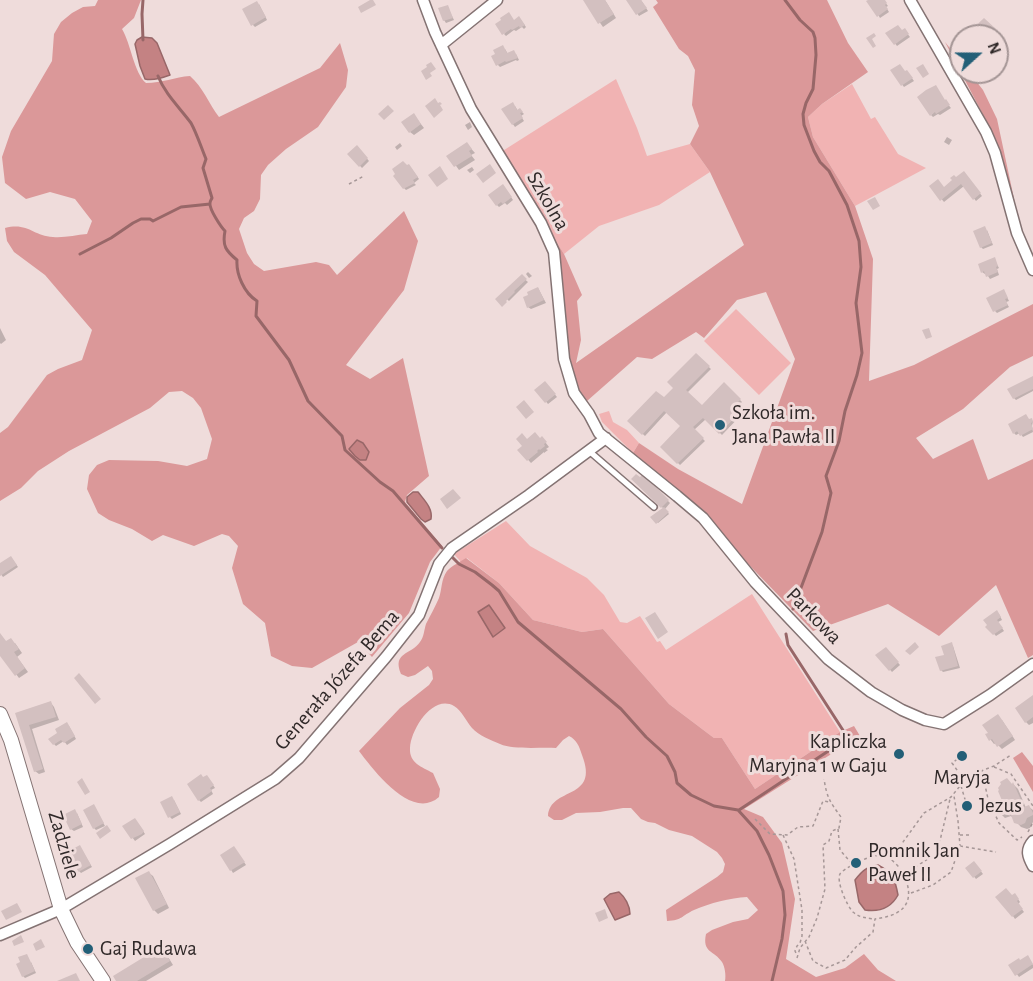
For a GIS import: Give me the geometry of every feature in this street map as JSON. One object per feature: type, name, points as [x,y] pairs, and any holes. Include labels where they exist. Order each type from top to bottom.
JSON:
[{"type":"street","name":"Szkolna","points":[[423,0],[471,110],[541,223],[554,252],[564,359],[574,393],[602,436]]},
{"type":"street","points":[[441,45],[497,0]]},
{"type":"street","points":[[910,0],[986,132],[1017,233],[1033,270]]},
{"type":"street","name":"Generała Józefa Bema","points":[[0,935],[61,909],[275,779],[299,758],[386,657],[418,615],[439,564],[452,548],[589,451],[602,436]]},
{"type":"street","name":"Parkowa","points":[[602,436],[703,518],[754,582],[828,659],[871,692],[902,710],[925,720],[944,724],[1033,664]]},
{"type":"street","name":"Zadziele","points":[[0,714],[11,740],[61,909],[77,942],[103,981]]},
{"type":"street","points":[[1033,841],[1027,852],[1033,866]]},
{"type":"lane","points":[[589,451],[654,507]]},
{"type":"path","points":[[349,184],[364,176]]},
{"type":"path","points":[[888,856],[904,874],[910,893],[906,905],[886,917],[875,919],[862,917],[852,911],[839,884],[839,876],[843,871],[875,856],[888,856],[903,842],[924,813],[950,798],[968,776],[994,766],[1011,755]]},
{"type":"path","points":[[962,756],[952,763],[965,780]]},
{"type":"path","points":[[994,766],[1011,774],[1033,806]]},
{"type":"path","points":[[982,771],[988,799],[999,823],[1021,845]]},
{"type":"path","points":[[824,779],[829,802],[841,818],[838,828],[840,850],[853,866]]},
{"type":"path","points":[[961,785],[967,806]]},
{"type":"path","points":[[910,893],[933,885],[951,872],[960,846],[954,794]]},
{"type":"path","points":[[904,874],[937,853],[950,798]]},
{"type":"path","points":[[755,819],[770,834],[787,835],[798,827],[813,826],[824,801],[829,802]]},
{"type":"path","points":[[1017,840],[1027,834],[1033,822]]},
{"type":"path","points":[[783,835],[794,859],[802,910],[802,936],[795,951],[797,958],[817,918],[825,889],[823,845],[829,841],[832,831],[838,828]]},
{"type":"path","points":[[959,835],[970,835]]},
{"type":"path","points":[[960,846],[996,852]]},
{"type":"path","points":[[806,941],[813,961],[826,968],[845,960],[873,932],[875,919]]},
{"type":"shaded area","points":[[98,0],[141,0],[134,18],[122,29],[142,78],[146,83],[152,83],[190,76],[199,85],[219,117],[320,68],[340,43],[348,70],[346,87],[318,127],[286,149],[268,165],[261,175],[260,199],[254,211],[244,218],[239,229],[247,253],[254,264],[264,271],[316,262],[329,265],[337,275],[404,211],[418,241],[404,290],[346,365],[370,379],[403,358],[429,476],[407,495],[405,502],[442,546],[430,562],[409,613],[372,657],[358,642],[312,668],[292,666],[271,656],[265,623],[243,604],[232,568],[238,546],[229,536],[222,534],[194,546],[163,535],[152,541],[98,513],[87,489],[89,475],[97,465],[109,460],[158,461],[187,466],[207,459],[212,439],[201,408],[193,398],[182,391],[169,392],[150,408],[69,451],[38,471],[21,488],[0,501],[0,433],[8,427],[47,375],[82,360],[92,330],[45,275],[14,252],[7,241],[5,228],[19,227],[46,236],[66,237],[87,234],[92,221],[75,199],[50,192],[26,199],[5,183],[2,157],[11,131],[52,61],[54,34],[61,22],[83,7],[95,6]]},
{"type":"shaded area","points":[[656,0],[827,0],[848,43],[868,72],[822,104],[808,117],[813,137],[855,206],[873,259],[869,381],[914,365],[1033,304],[1033,356],[1010,367],[963,409],[916,438],[933,459],[973,439],[988,480],[1033,459],[1033,655],[1028,658],[996,585],[939,636],[888,604],[813,631],[691,505],[632,456],[639,443],[678,469],[742,504],[795,359],[766,292],[737,300],[704,338],[696,332],[652,359],[637,357],[587,401],[575,385],[569,366],[554,238],[564,254],[582,295],[577,301],[581,340],[576,363],[744,245],[710,172],[690,144],[699,126],[692,105],[695,70],[688,56],[679,49],[653,7],[658,3]]},
{"type":"shaded area","points":[[142,37],[152,38],[157,43],[170,75],[145,79],[135,44]]},
{"type":"shaded area","points":[[616,79],[647,156],[690,144],[710,172],[659,205],[599,226],[564,254],[501,152]]},
{"type":"shaded area","points":[[852,84],[871,119],[875,117],[898,154],[926,168],[855,206],[813,137],[808,117],[822,104]]},
{"type":"shaded area","points":[[967,84],[978,84],[997,119],[1019,222],[992,132]]},
{"type":"shaded area","points":[[736,309],[791,363],[759,395],[704,341]]},
{"type":"shaded area","points":[[609,411],[613,422],[627,430],[639,443],[633,453],[602,422],[599,414]]},
{"type":"shaded area","points":[[357,440],[363,443],[369,452],[366,460],[360,460],[349,449]]},
{"type":"shaded area","points":[[413,492],[418,492],[428,504],[431,519],[425,522],[407,502],[407,497]]},
{"type":"shaded area","points":[[506,521],[530,546],[587,578],[604,595],[620,622],[627,623],[640,616],[657,642],[660,641],[666,650],[752,594],[840,732],[755,789],[722,738],[714,738],[669,704],[603,629],[582,632],[533,620],[499,583],[467,558],[461,562],[454,554]]},
{"type":"shaded area","points":[[466,558],[499,583],[533,620],[582,632],[603,629],[669,704],[714,738],[722,738],[755,789],[840,732],[854,726],[860,736],[744,809],[763,817],[782,843],[795,899],[786,959],[816,977],[845,968],[864,954],[878,970],[896,981],[725,981],[723,964],[707,948],[706,934],[733,922],[748,919],[758,910],[747,897],[707,905],[679,919],[667,921],[666,910],[723,872],[725,864],[717,852],[692,836],[641,819],[631,808],[576,813],[562,820],[554,820],[548,816],[557,800],[580,787],[585,780],[586,770],[579,746],[569,736],[556,748],[506,746],[478,733],[454,706],[438,705],[424,715],[419,723],[411,740],[410,753],[414,761],[433,773],[440,789],[439,797],[428,803],[417,803],[394,790],[384,781],[359,751],[400,708],[429,685],[433,679],[432,671],[428,666],[415,675],[408,677],[401,674],[399,662],[421,640],[439,598],[447,571]]},
{"type":"shaded area","points":[[489,605],[505,628],[493,637],[478,612]]},
{"type":"shaded area","points":[[1022,752],[1033,766],[1033,792],[1013,758]]},
{"type":"shaded area","points":[[878,865],[893,877],[898,895],[884,908],[865,910],[859,902],[855,880],[865,870]]},
{"type":"shaded area","points":[[619,892],[627,902],[630,914],[615,920],[604,899],[610,894]]},
{"type":"building","points":[[373,0],[376,5],[361,13],[358,7]]},
{"type":"building","points":[[583,0],[605,0],[614,14],[598,24]]},
{"type":"building","points":[[626,0],[641,0],[647,8],[636,15]]},
{"type":"building","points":[[885,0],[888,9],[877,17],[866,1]]},
{"type":"building","points":[[257,1],[266,17],[251,26],[242,9]]},
{"type":"building","points":[[448,5],[453,18],[443,21],[438,8]]},
{"type":"building","points":[[509,12],[514,20],[519,16],[525,25],[511,29],[502,35],[495,24]]},
{"type":"building","points":[[984,18],[991,24],[978,24]]},
{"type":"building","points":[[898,25],[902,30],[905,28],[909,34],[894,45],[885,33]]},
{"type":"building","points":[[874,33],[876,36],[872,39],[876,46],[873,48],[866,38]]},
{"type":"building","points":[[503,45],[507,53],[514,50],[518,58],[496,66],[491,56],[495,54],[493,50]]},
{"type":"building","points":[[431,62],[436,69],[426,80],[421,71]]},
{"type":"building","points":[[900,64],[913,78],[901,86],[890,70]]},
{"type":"building","points":[[923,64],[929,74],[923,78],[916,68]]},
{"type":"building","points":[[936,85],[950,105],[930,116],[917,97]]},
{"type":"building","points":[[435,98],[438,103],[442,104],[440,105],[443,110],[434,118],[425,106]]},
{"type":"building","points":[[513,102],[517,110],[520,108],[523,112],[520,113],[523,118],[512,125],[501,109]]},
{"type":"building","points":[[388,105],[394,111],[384,120],[378,114]]},
{"type":"building","points":[[414,113],[421,124],[409,133],[401,122]]},
{"type":"building","points":[[467,142],[472,149],[469,151],[472,156],[454,167],[446,156]]},
{"type":"building","points":[[357,145],[368,158],[359,167],[347,154]]},
{"type":"building","points":[[403,161],[409,164],[418,177],[413,180],[415,183],[403,189],[393,176],[395,174],[392,169]]},
{"type":"building","points":[[490,164],[496,173],[483,183],[476,174]]},
{"type":"building","points":[[440,166],[448,179],[437,187],[428,175]]},
{"type":"building","points":[[964,171],[981,193],[973,200],[961,184],[940,201],[929,186],[938,179],[944,187],[952,180],[950,178]]},
{"type":"building","points":[[503,184],[512,197],[496,206],[488,195]]},
{"type":"building","points":[[875,197],[880,206],[873,210],[867,201]]},
{"type":"building","points":[[985,226],[992,243],[980,248],[973,231]]},
{"type":"building","points":[[995,257],[998,272],[986,277],[984,271],[981,273],[978,264]]},
{"type":"building","points":[[522,274],[527,279],[502,307],[495,299]]},
{"type":"building","points":[[538,287],[544,300],[527,308],[523,297],[528,295],[527,292]]},
{"type":"building","points":[[1004,289],[1008,305],[993,312],[986,298]]},
{"type":"building","points":[[929,328],[932,337],[926,339],[922,330]]},
{"type":"building","points":[[696,353],[710,366],[686,390],[702,405],[724,382],[741,399],[738,402],[744,408],[719,434],[703,418],[693,427],[704,438],[677,464],[660,447],[680,426],[664,411],[642,435],[627,421],[656,391],[664,397],[673,388],[667,382]]},
{"type":"building","points":[[1033,376],[1033,389],[1013,399],[1007,389]]},
{"type":"building","points":[[545,381],[556,394],[545,403],[534,390]]},
{"type":"building","points":[[524,400],[534,412],[526,419],[516,407]]},
{"type":"building","points":[[1026,414],[1029,419],[1032,418],[1033,429],[1020,436],[1017,431],[1013,434],[1008,424]]},
{"type":"building","points":[[535,432],[547,442],[527,461],[517,450],[522,446],[516,439],[522,433],[527,439]]},
{"type":"building","points":[[636,474],[640,477],[643,474],[669,500],[661,508],[631,479]]},
{"type":"building","points":[[453,489],[461,498],[447,509],[440,499]]},
{"type":"building","points":[[664,507],[669,512],[656,524],[650,517]]},
{"type":"building","points":[[11,556],[17,565],[0,576],[0,563]]},
{"type":"building","points":[[997,610],[1001,617],[997,620],[1003,628],[993,635],[985,627],[987,625],[983,620]]},
{"type":"building","points":[[655,612],[668,632],[658,639],[645,618]]},
{"type":"building","points":[[0,633],[6,641],[11,638],[19,649],[14,652],[25,668],[15,676],[0,656]]},
{"type":"building","points":[[915,642],[919,647],[910,655],[905,651]]},
{"type":"building","points":[[952,642],[958,666],[940,671],[935,657],[944,655],[941,646]]},
{"type":"building","points":[[886,647],[899,662],[889,671],[875,655]]},
{"type":"building","points":[[79,673],[101,699],[95,704],[74,678]]},
{"type":"building","points":[[1033,695],[1033,717],[1025,723],[1015,708]]},
{"type":"building","points":[[51,701],[56,717],[29,725],[43,769],[34,772],[15,713]]},
{"type":"building","points":[[998,714],[1013,736],[997,747],[992,739],[989,741],[985,734],[988,733],[982,725]]},
{"type":"building","points":[[67,722],[75,736],[64,743],[61,740],[53,745],[48,739],[57,733],[55,729]]},
{"type":"building","points":[[201,774],[203,777],[207,775],[214,785],[210,788],[212,791],[198,801],[187,784]]},
{"type":"building","points":[[82,778],[90,792],[85,795],[77,782]]},
{"type":"building","points":[[1007,778],[1012,784],[1013,782],[1024,807],[1029,805],[1033,813],[1021,825],[1014,823],[1007,811],[999,814],[996,807],[1003,803],[998,791],[1000,782]]},
{"type":"building","points":[[172,796],[180,812],[168,818],[160,802]]},
{"type":"building","points":[[94,804],[104,823],[93,829],[83,810]]},
{"type":"building","points":[[75,809],[82,824],[70,830],[63,815]]},
{"type":"building","points":[[135,818],[144,831],[131,839],[122,826]]},
{"type":"building","points":[[107,825],[111,831],[100,839],[96,833]]},
{"type":"building","points":[[80,845],[91,865],[78,872],[67,852]]},
{"type":"building","points":[[234,846],[245,862],[230,871],[220,855]]},
{"type":"building","points":[[974,861],[982,871],[973,878],[965,868]]},
{"type":"building","points":[[149,871],[167,904],[153,911],[135,878]]},
{"type":"building","points":[[1006,888],[1012,895],[1015,893],[1023,909],[1012,917],[995,897]]},
{"type":"building","points":[[17,903],[22,912],[6,920],[1,911]]},
{"type":"building","points":[[605,909],[608,918],[599,922],[595,913]]},
{"type":"building","points":[[21,935],[24,942],[14,946],[12,941]]},
{"type":"building","points":[[41,939],[45,947],[36,951],[33,944]]},
{"type":"building","points":[[162,946],[170,961],[137,981],[116,981],[113,976]]},
{"type":"building","points":[[27,954],[35,971],[22,977],[16,964],[20,962],[18,957]]},
{"type":"building","points":[[1028,955],[1033,964],[1015,976],[1008,965]]},
{"type":"building","points":[[76,973],[80,981],[57,981]]},
{"type":"waterway","points":[[143,0],[143,40]]},
{"type":"waterway","points":[[785,0],[800,20],[813,32],[815,38],[813,89],[803,114],[804,125],[814,151],[829,171],[847,205],[859,241],[861,267],[856,303],[862,353],[839,441],[826,476],[831,493],[822,532],[793,609]]},
{"type":"waterway","points":[[158,76],[169,95],[191,123],[197,136],[206,159],[203,168],[212,198],[211,209],[225,231],[224,241],[228,251],[237,260],[242,283],[252,298],[257,301],[256,316],[289,360],[308,401],[342,436],[345,450],[393,491],[442,548]]},
{"type":"waterway","points":[[80,254],[141,219],[153,221],[181,207],[210,204]]},
{"type":"waterway","points":[[451,556],[499,591],[518,622],[621,709],[667,756],[675,772],[677,783],[691,795],[714,806],[738,810],[757,831],[783,891],[785,915],[772,981]]},
{"type":"waterway","points":[[739,810],[848,738],[788,645],[786,634]]},
{"type":"place","name":"Szkoła im. Jana Pawła II","points":[[720,425]]},
{"type":"place","name":"Kapliczka Maryjna 1 w Gaju","points":[[899,754]]},
{"type":"place","name":"Maryja","points":[[962,756]]},
{"type":"place","name":"Jezus","points":[[967,806]]},
{"type":"place","name":"Pomnik Jan Paweł II","points":[[856,863]]},
{"type":"place","name":"Gaj Rudawa","points":[[88,949]]}]
